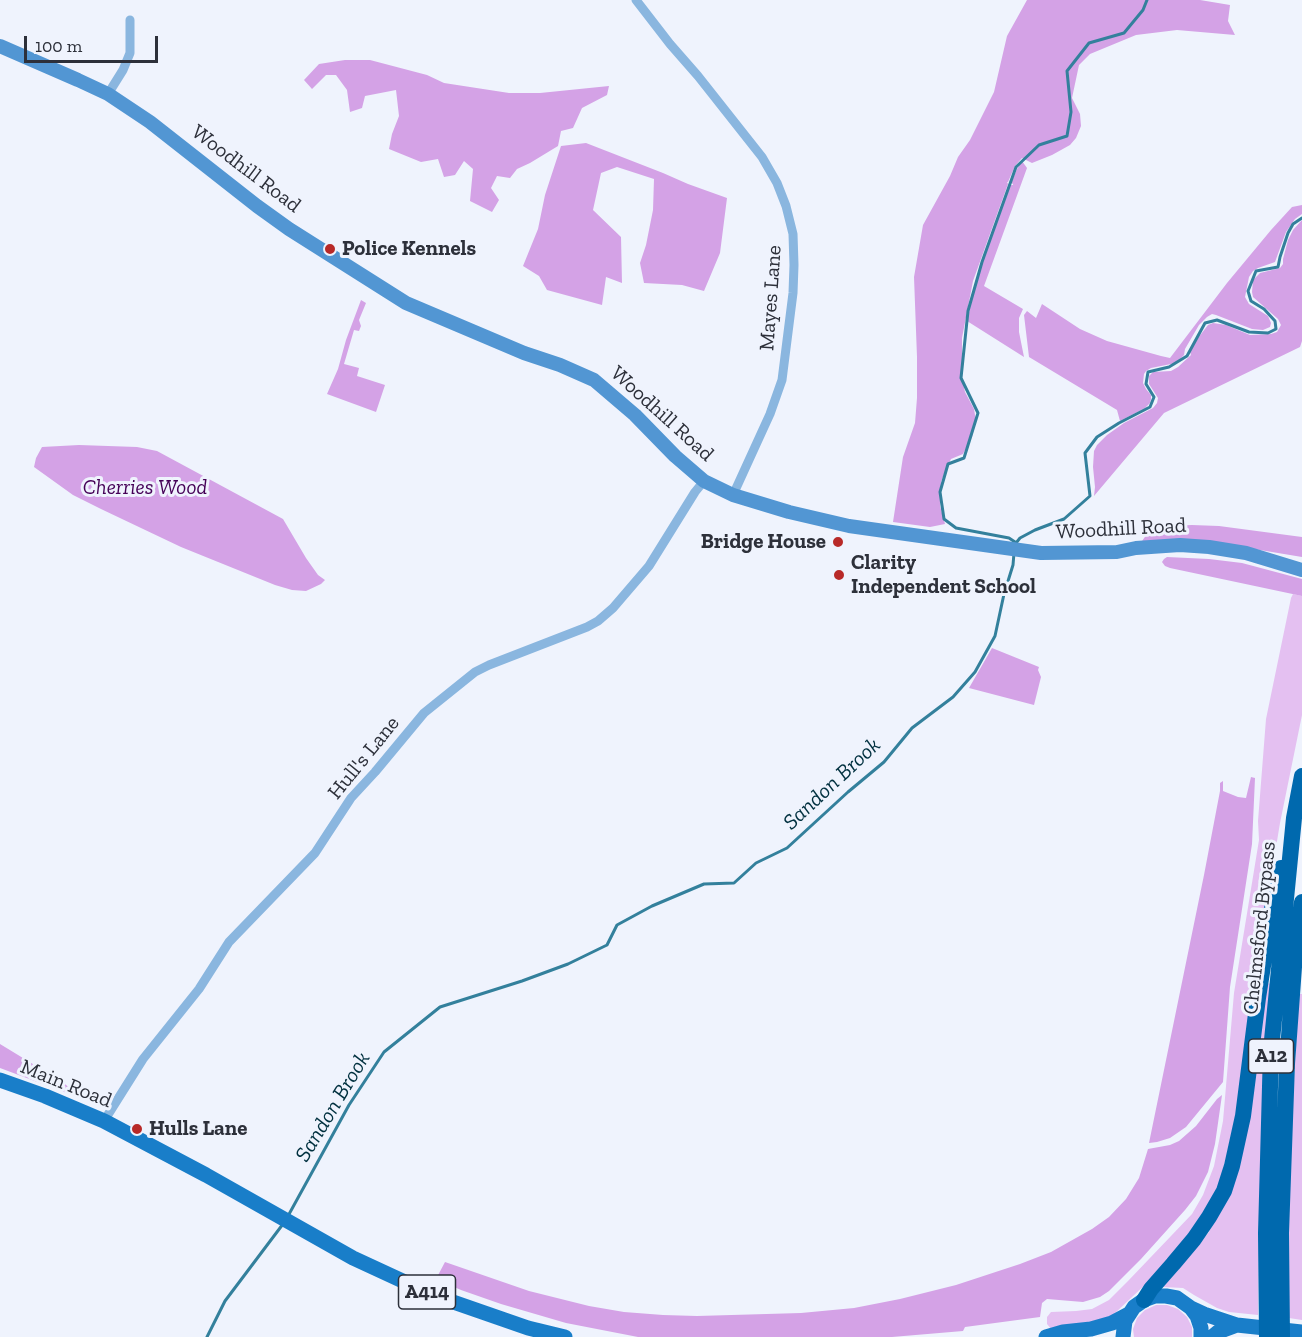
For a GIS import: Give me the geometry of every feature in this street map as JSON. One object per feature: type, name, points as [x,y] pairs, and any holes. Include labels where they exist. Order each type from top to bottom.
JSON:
[{"type":"highway","name":"Chelmsford Bypass","points":[[1267,1337],[1266,1233],[1271,1050],[1294,818],[1302,776]]},
{"type":"highway","name":"A12","points":[[1144,1300],[1150,1289],[1194,1239],[1209,1217],[1224,1191],[1232,1166],[1243,1116],[1275,889],[1294,818]]},
{"type":"highway","name":"Chelmsford Bypass","points":[[1282,1337],[1281,1233],[1287,1064],[1295,953],[1302,902]]},
{"type":"main road","name":"Main Road","points":[[0,1080],[104,1121],[206,1175],[353,1258],[433,1295],[528,1328],[565,1337]]},
{"type":"main road","points":[[1046,1337],[1112,1323],[1129,1314],[1144,1300],[1155,1296],[1177,1298],[1191,1308],[1238,1325],[1302,1332]]},
{"type":"main road","points":[[1191,1308],[1197,1316],[1201,1337]]},
{"type":"main road","points":[[1123,1337],[1125,1321],[1129,1314]]},
{"type":"main road","points":[[1212,1337],[1218,1332],[1238,1325]]},
{"type":"street","name":"Mayes Lane","points":[[636,0],[762,157],[777,183],[793,234],[793,293],[782,380],[770,414],[734,495]]},
{"type":"street","points":[[108,94],[123,70],[130,53],[130,20]]},
{"type":"street","name":"Woodhill Road","points":[[0,46],[108,94],[150,122],[273,217],[406,303],[524,354],[560,365],[594,380],[635,414],[675,456],[704,481],[734,495],[789,512],[849,526],[1041,554],[1117,552],[1136,548],[1180,545],[1209,547],[1246,554],[1302,570]]},
{"type":"street","name":"Hull's Lane","points":[[104,1121],[143,1059],[200,988],[229,942],[315,854],[351,798],[424,713],[475,672],[598,621],[613,608],[649,566],[704,481]]},
{"type":"shaded area","points":[[1293,594],[1302,596],[1302,715],[1280,823],[1260,944],[1237,1116],[1219,1184],[1206,1210],[1167,1264],[1113,1315],[1101,1322],[1051,1329],[1047,1324],[1047,1317],[1051,1312],[1092,1309],[1109,1300],[1128,1281],[1192,1214],[1203,1195],[1214,1166],[1223,1121],[1234,993],[1259,840],[1258,821],[1266,719]]},
{"type":"shaded area","points":[[1266,983],[1272,984],[1259,1216],[1258,1315],[1229,1312],[1217,1308],[1183,1288],[1163,1287],[1209,1232]]},
{"type":"shaded area","points":[[1299,994],[1302,994],[1302,1320],[1289,1318],[1288,1185]]},
{"type":"shaded area","points":[[1156,1305],[1167,1305],[1178,1309],[1187,1317],[1192,1327],[1192,1337],[1134,1337],[1133,1329],[1137,1318],[1145,1310]]},
{"type":"green space","points":[[1027,0],[1200,0],[1230,5],[1228,21],[1235,35],[1177,30],[1136,35],[1090,54],[1079,65],[1072,98],[1080,114],[1081,126],[1076,138],[1070,145],[1052,155],[1032,163],[1022,158],[1015,166],[1007,182],[973,281],[962,338],[962,378],[965,392],[974,409],[976,421],[972,437],[963,454],[951,459],[941,482],[940,506],[945,524],[930,527],[893,522],[903,457],[915,423],[917,357],[914,277],[923,225],[994,92],[1007,36]]},
{"type":"green space","points":[[345,60],[370,60],[427,75],[444,83],[509,93],[540,93],[609,86],[607,95],[582,108],[573,128],[561,131],[558,146],[517,169],[510,178],[497,176],[491,188],[499,200],[492,212],[470,201],[473,169],[464,161],[455,175],[444,177],[438,159],[421,162],[389,149],[399,116],[396,90],[365,96],[362,108],[350,112],[347,90],[336,75],[326,75],[312,89],[304,80],[319,64]]},
{"type":"green space","points":[[586,143],[727,198],[720,253],[704,291],[682,285],[644,283],[640,263],[653,210],[654,179],[617,167],[601,173],[593,210],[621,237],[622,283],[606,277],[602,305],[547,290],[539,276],[523,266],[538,229],[545,195],[561,146]]},
{"type":"green space","points":[[1022,161],[1027,168],[984,286],[1023,309],[1019,318],[1019,332],[1024,357],[967,321],[976,281],[1010,185],[1013,185],[1011,183]]},
{"type":"green space","points":[[1302,205],[1302,214],[1295,219],[1286,232],[1275,262],[1258,268],[1249,277],[1245,297],[1249,304],[1268,316],[1270,327],[1263,330],[1252,329],[1216,315],[1212,314],[1207,317],[1199,325],[1184,355],[1176,363],[1146,371],[1143,383],[1151,399],[1145,408],[1120,421],[1117,410],[1029,357],[1024,315],[1027,311],[1036,318],[1042,304],[1080,329],[1107,341],[1170,358],[1271,230],[1292,207]]},
{"type":"green space","points":[[1302,220],[1302,341],[1300,347],[1164,413],[1094,496],[1094,451],[1107,435],[1153,408],[1157,403],[1158,398],[1149,384],[1149,376],[1153,372],[1171,371],[1178,367],[1191,355],[1190,352],[1198,338],[1208,325],[1213,323],[1226,325],[1250,335],[1277,332],[1281,325],[1278,319],[1253,297],[1253,280],[1260,273],[1280,268],[1288,240]]},
{"type":"green space","points":[[361,300],[366,303],[359,320],[361,326],[359,331],[354,330],[344,364],[359,368],[357,376],[385,385],[376,412],[327,394],[338,369]]},
{"type":"green space","name":"Cherries Wood","points":[[79,445],[137,447],[157,451],[283,519],[306,558],[318,575],[325,580],[306,591],[275,585],[181,547],[101,509],[73,495],[34,467],[42,447]]},
{"type":"green space","points":[[1192,525],[1219,526],[1302,537],[1302,557],[1230,545],[1140,544],[1149,531],[1155,528]]},
{"type":"green space","points":[[1167,557],[1242,563],[1302,579],[1302,596],[1170,568],[1162,562]]},
{"type":"green space","points":[[992,648],[1039,667],[1041,677],[1034,705],[969,688]]},
{"type":"green space","points":[[1251,777],[1255,778],[1252,844],[1230,987],[1223,1082],[1186,1127],[1170,1138],[1149,1143],[1204,875],[1220,783],[1223,781],[1223,791],[1246,798]]},
{"type":"green space","points":[[0,1044],[64,1083],[80,1098],[0,1068]]},
{"type":"green space","points":[[1222,1095],[1215,1144],[1208,1172],[1196,1196],[1185,1210],[1109,1291],[1100,1297],[1083,1302],[1047,1299],[1042,1303],[1040,1317],[965,1327],[963,1331],[892,1337],[638,1337],[566,1323],[501,1304],[436,1279],[445,1262],[529,1291],[589,1306],[663,1315],[801,1313],[854,1308],[900,1299],[956,1285],[1020,1264],[1051,1252],[1092,1229],[1109,1217],[1126,1199],[1139,1178],[1148,1149],[1179,1141],[1196,1126]]},
{"type":"waterway","points":[[1015,542],[1009,538],[956,528],[944,519],[940,492],[948,464],[964,458],[978,413],[961,378],[968,311],[982,262],[1016,167],[1039,145],[1067,136],[1071,112],[1067,71],[1089,43],[1124,33],[1143,10],[1147,0]]},
{"type":"waterway","name":"Sandon Brook","points":[[1015,547],[1020,538],[1064,519],[1090,496],[1085,453],[1097,437],[1150,407],[1154,397],[1146,384],[1148,372],[1169,367],[1187,356],[1205,323],[1217,320],[1249,332],[1268,333],[1276,329],[1275,321],[1264,309],[1251,301],[1248,291],[1256,271],[1278,267],[1288,233],[1293,224],[1302,218]]},
{"type":"waterway","name":"Sandon Brook","points":[[288,1216],[349,1105],[384,1052],[440,1007],[568,964],[607,945],[617,925],[652,906],[704,884],[734,883],[756,863],[787,848],[884,762],[912,728],[953,697],[975,672],[995,636],[1014,553]]},
{"type":"waterway","name":"Sandon Brook","points":[[207,1337],[225,1301],[283,1224]]},
{"type":"place","name":"Police Kennels","points":[[330,249]]},
{"type":"place","name":"Bridge House","points":[[838,542]]},
{"type":"place","name":"Clarity Independent School","points":[[839,575]]},
{"type":"place","name":"Hulls Lane","points":[[137,1129]]}]
